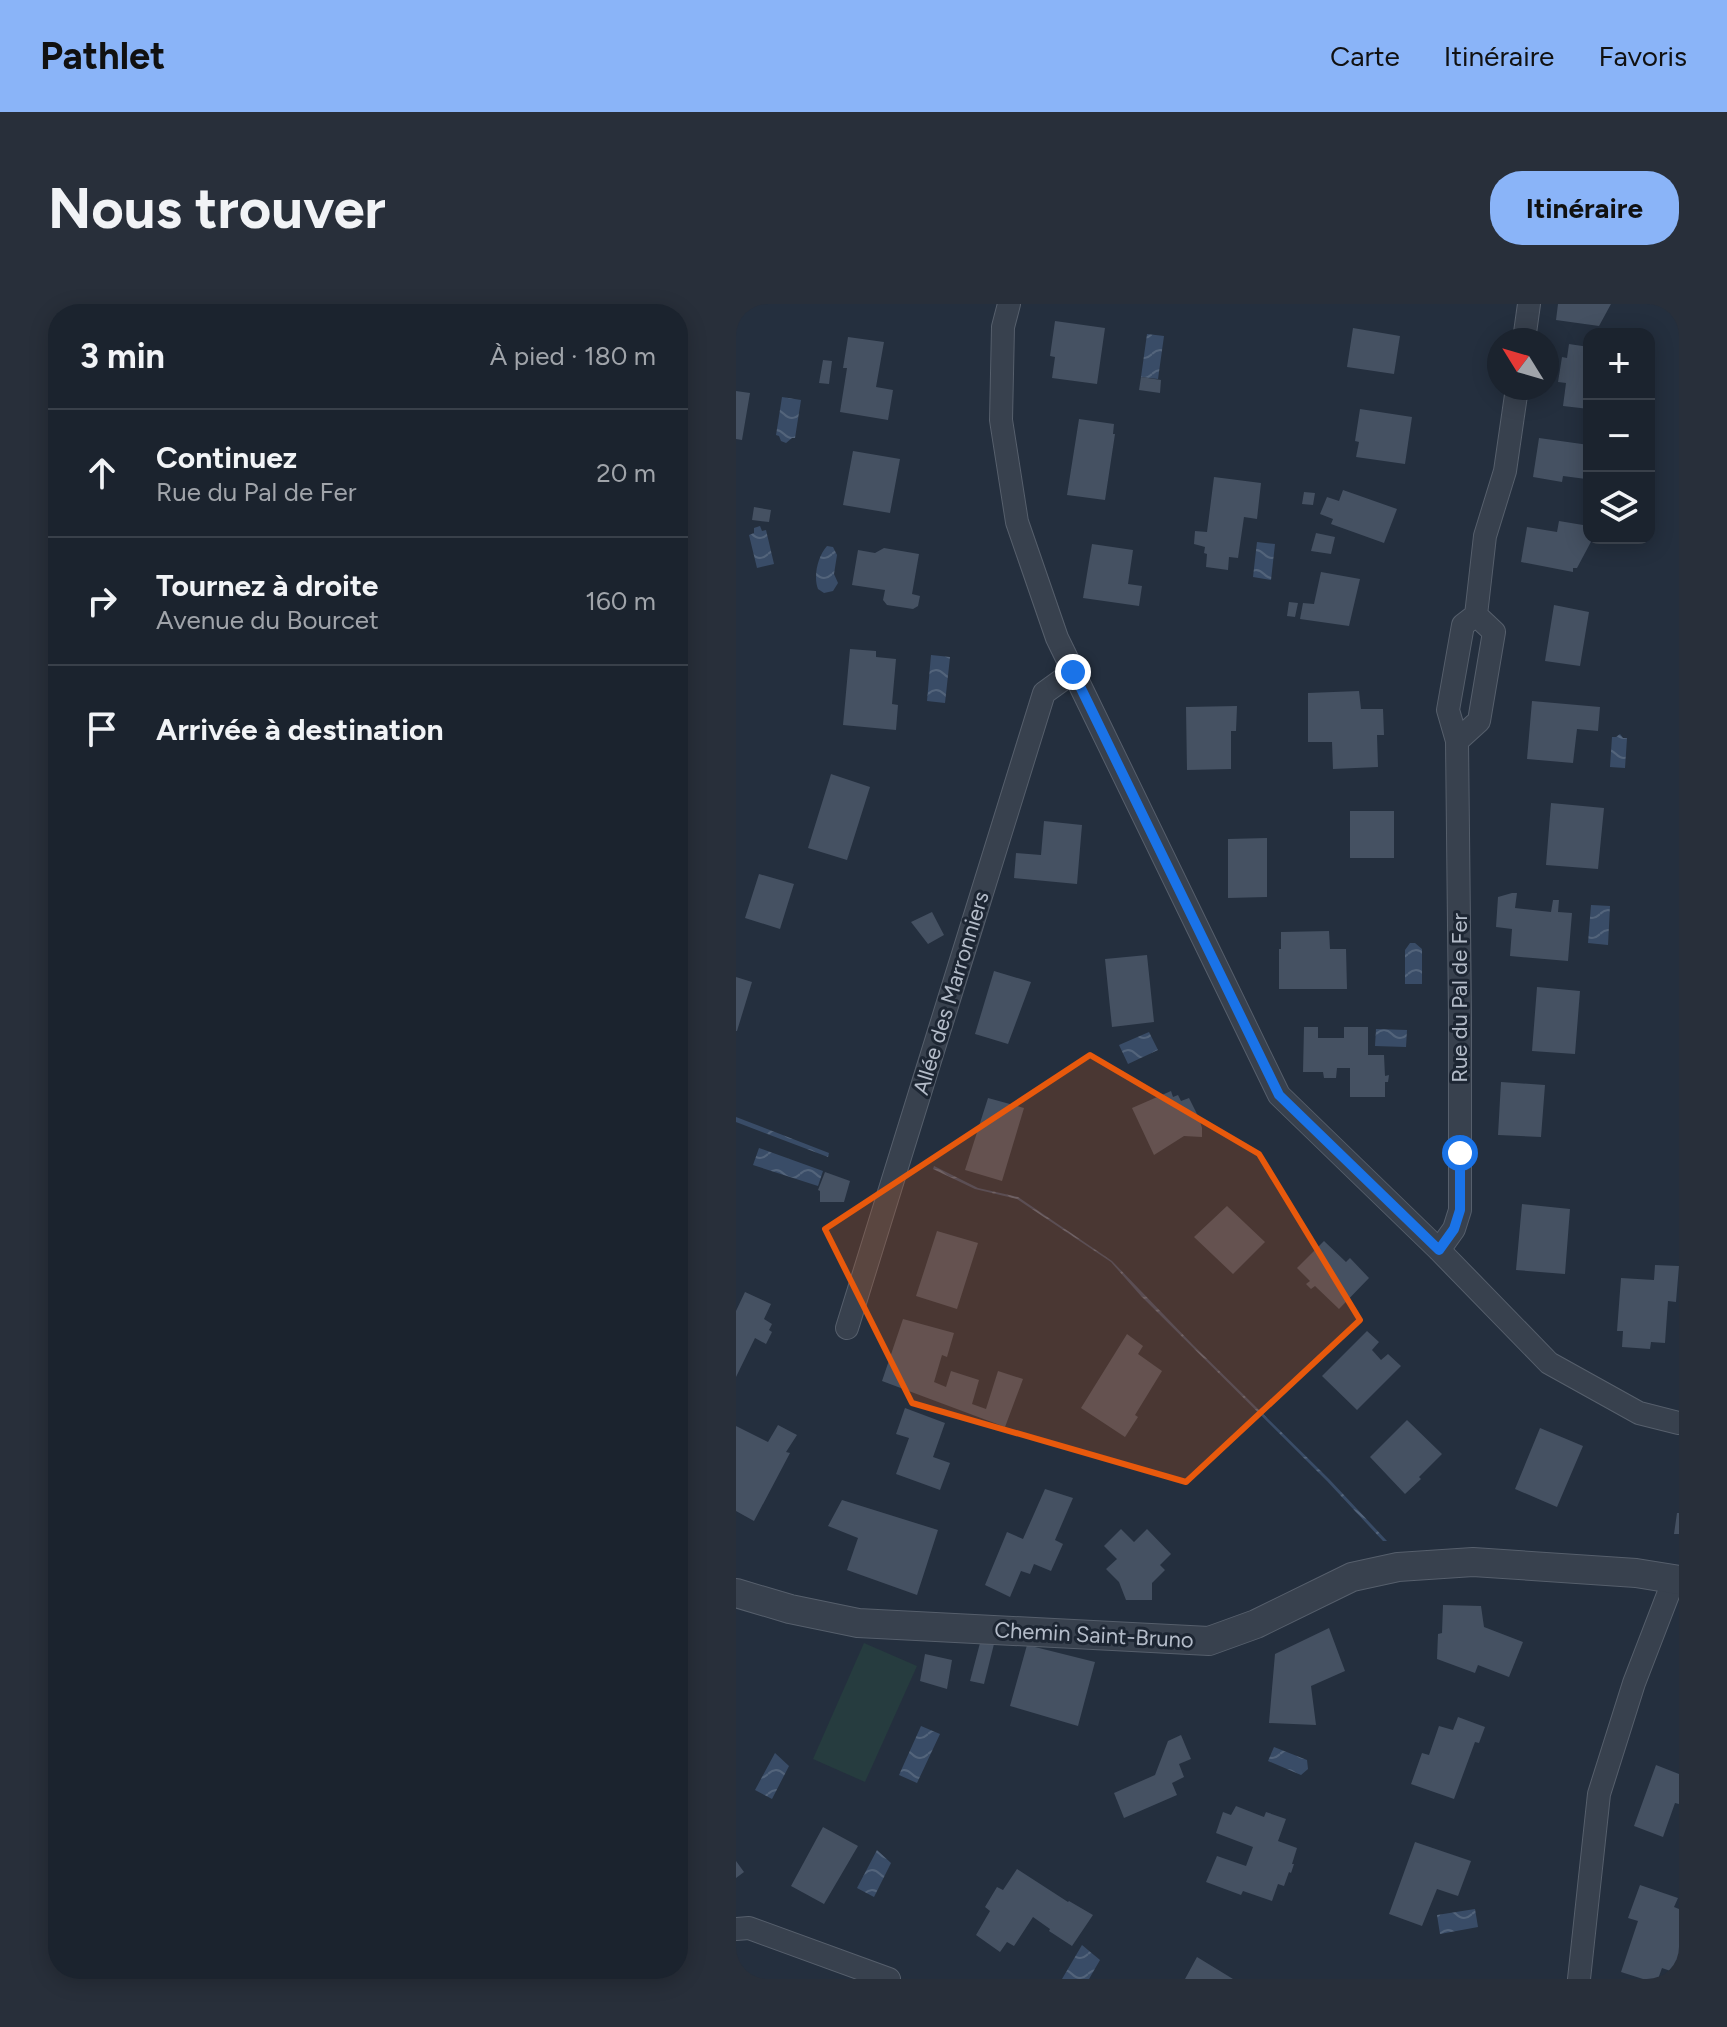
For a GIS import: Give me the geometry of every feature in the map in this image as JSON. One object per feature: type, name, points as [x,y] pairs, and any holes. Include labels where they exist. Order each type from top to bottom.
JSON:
[{"type":"street","points":[[1009,304],[1003,327],[1001,420],[1017,522],[1057,638],[1279,1095],[1439,1250],[1549,1363],[1639,1413],[1679,1423]]},
{"type":"street","points":[[1526,328],[1529,304]]},
{"type":"street","name":"Rue du Pal de Fer","points":[[1439,1250],[1454,1229],[1460,1210],[1457,741],[1448,710],[1463,625],[1476,615],[1485,536],[1505,471],[1515,400]]},
{"type":"street","points":[[1457,741],[1479,721],[1494,632],[1476,615]]},
{"type":"street","name":"Allée des Marronniers","points":[[847,1328],[1044,693],[1073,672]]},
{"type":"street","name":"Chemin Saint-Bruno","points":[[736,1593],[790,1609],[858,1623],[1209,1641],[1256,1624],[1352,1577],[1398,1567],[1473,1562],[1636,1573],[1677,1580]]},
{"type":"street","points":[[1579,1979],[1599,1794],[1634,1683],[1677,1580]]},
{"type":"street","points":[[736,1929],[749,1928],[889,1979]]},
{"type":"highlighted area","points":[[1090,1055],[1259,1154],[1360,1320],[1186,1482],[912,1403],[825,1229]]},
{"type":"green space","points":[[864,1643],[917,1666],[865,1782],[813,1759]]},
{"type":"water","points":[[1147,334],[1164,336],[1158,379],[1141,377]]},
{"type":"water","points":[[782,397],[801,400],[795,438],[786,443],[776,435]]},
{"type":"water","points":[[760,526],[762,531],[766,530],[774,564],[757,568],[749,535]]},
{"type":"water","points":[[1257,542],[1275,544],[1271,580],[1253,577]]},
{"type":"water","points":[[827,546],[833,547],[837,555],[834,574],[838,583],[833,591],[824,593],[818,589],[816,572]]},
{"type":"water","points":[[931,655],[950,657],[945,703],[927,701]]},
{"type":"water","points":[[1620,734],[1627,738],[1625,768],[1610,767],[1612,737]]},
{"type":"water","points":[[1591,905],[1610,906],[1608,945],[1588,943]]},
{"type":"water","points":[[1410,943],[1422,949],[1422,984],[1405,984],[1405,950]]},
{"type":"water","points":[[1376,1029],[1407,1030],[1406,1047],[1375,1046]]},
{"type":"water","points":[[1149,1032],[1158,1050],[1128,1064],[1119,1045]]},
{"type":"water","points":[[736,1117],[829,1153],[828,1157],[736,1122]]},
{"type":"water","points":[[759,1148],[823,1171],[818,1186],[753,1165]]},
{"type":"water","points":[[934,1166],[978,1188],[1018,1197],[1112,1261],[1387,1541],[1383,1541],[1111,1262],[1017,1199],[975,1189],[933,1169]]},
{"type":"water","points":[[921,1726],[940,1734],[917,1783],[899,1775]]},
{"type":"water","points":[[1274,1747],[1307,1760],[1308,1769],[1301,1775],[1268,1761]]},
{"type":"water","points":[[775,1753],[789,1766],[772,1799],[755,1790]]},
{"type":"water","points":[[877,1850],[891,1863],[874,1897],[857,1888]]},
{"type":"water","points":[[1475,1909],[1478,1927],[1440,1934],[1437,1915]]},
{"type":"water","points":[[1082,1945],[1100,1960],[1089,1979],[1062,1979]]},
{"type":"building","points":[[1558,304],[1611,304],[1599,326],[1556,320]]},
{"type":"building","points":[[1055,321],[1105,328],[1097,384],[1052,378],[1055,357],[1050,356]]},
{"type":"building","points":[[1353,328],[1400,336],[1394,374],[1347,367]]},
{"type":"building","points":[[848,337],[884,342],[876,387],[893,390],[888,420],[840,412]]},
{"type":"building","points":[[1569,344],[1583,346],[1583,408],[1563,406],[1566,383],[1559,382],[1559,376],[1562,357],[1567,358]]},
{"type":"building","points":[[823,360],[832,361],[829,384],[819,383]]},
{"type":"building","points":[[1141,377],[1161,380],[1160,393],[1139,390]]},
{"type":"building","points":[[736,391],[750,393],[742,440],[736,439]]},
{"type":"building","points":[[1360,409],[1412,417],[1405,464],[1356,457]]},
{"type":"building","points":[[1079,419],[1114,424],[1105,500],[1067,495]]},
{"type":"building","points":[[1539,438],[1583,444],[1583,479],[1563,476],[1562,482],[1533,477]]},
{"type":"building","points":[[853,451],[900,459],[890,513],[843,505]]},
{"type":"building","points":[[1214,477],[1261,483],[1257,519],[1244,517],[1238,558],[1229,557],[1228,570],[1206,567],[1205,547],[1194,544],[1195,531],[1207,532]]},
{"type":"building","points":[[1343,490],[1397,509],[1384,543],[1331,524],[1333,519],[1320,514],[1327,497],[1339,501]]},
{"type":"building","points":[[1304,492],[1315,493],[1313,505],[1302,504]]},
{"type":"building","points":[[754,507],[771,510],[769,522],[752,520]]},
{"type":"building","points":[[1559,521],[1583,525],[1583,544],[1590,544],[1573,572],[1521,562],[1527,527],[1557,532]]},
{"type":"building","points":[[1316,533],[1335,537],[1331,554],[1311,551]]},
{"type":"building","points":[[1092,544],[1133,550],[1128,584],[1142,586],[1139,606],[1083,598]]},
{"type":"building","points":[[884,548],[919,554],[912,594],[920,596],[918,606],[913,609],[887,605],[883,600],[885,590],[852,585],[858,550],[875,553]]},
{"type":"building","points":[[1321,572],[1360,579],[1349,626],[1300,619],[1303,603],[1314,604]]},
{"type":"building","points":[[1289,602],[1298,603],[1295,617],[1287,616]]},
{"type":"building","points":[[1554,605],[1589,612],[1580,666],[1545,661]]},
{"type":"building","points":[[850,649],[876,651],[876,657],[896,659],[892,704],[898,705],[896,730],[843,725]]},
{"type":"building","points":[[1359,691],[1361,709],[1383,709],[1384,735],[1377,735],[1378,767],[1333,769],[1332,742],[1308,742],[1308,693]]},
{"type":"building","points":[[1532,701],[1600,707],[1598,731],[1577,729],[1573,763],[1527,759]]},
{"type":"building","points":[[1237,706],[1236,731],[1231,731],[1231,769],[1187,770],[1186,707]]},
{"type":"building","points":[[831,774],[870,787],[847,860],[808,848]]},
{"type":"building","points":[[1551,803],[1604,808],[1598,869],[1546,865]]},
{"type":"building","points":[[1350,811],[1394,811],[1394,858],[1350,858]]},
{"type":"building","points":[[1044,821],[1082,825],[1077,884],[1014,878],[1016,853],[1041,855]]},
{"type":"building","points":[[1267,838],[1267,897],[1228,898],[1228,839]]},
{"type":"building","points":[[759,874],[794,884],[780,929],[745,918]]},
{"type":"building","points":[[1517,893],[1515,908],[1551,912],[1553,900],[1559,900],[1558,912],[1572,913],[1568,961],[1510,956],[1512,929],[1496,927],[1498,897]]},
{"type":"building","points":[[932,912],[944,935],[928,944],[911,922]]},
{"type":"building","points":[[1329,931],[1330,949],[1346,949],[1347,989],[1279,989],[1281,932]]},
{"type":"building","points":[[1147,955],[1154,1022],[1112,1027],[1105,959]]},
{"type":"building","points":[[994,971],[1031,982],[1008,1044],[975,1034]]},
{"type":"building","points":[[736,977],[752,982],[737,1031],[736,1031]]},
{"type":"building","points":[[1537,987],[1580,991],[1575,1054],[1532,1051]]},
{"type":"building","points":[[1304,1027],[1318,1027],[1318,1038],[1344,1038],[1344,1027],[1368,1027],[1368,1055],[1384,1055],[1385,1076],[1389,1075],[1388,1082],[1385,1082],[1385,1097],[1350,1097],[1350,1068],[1337,1068],[1336,1078],[1324,1078],[1323,1072],[1303,1072]]},
{"type":"building","points":[[1501,1082],[1545,1085],[1541,1137],[1498,1135]]},
{"type":"building","points":[[1171,1091],[1173,1097],[1178,1095],[1181,1101],[1189,1098],[1199,1118],[1202,1137],[1184,1136],[1154,1155],[1132,1108]]},
{"type":"building","points":[[988,1098],[1024,1108],[1002,1181],[965,1170]]},
{"type":"building","points":[[825,1172],[850,1181],[844,1202],[820,1202],[818,1190]]},
{"type":"building","points":[[1522,1204],[1570,1209],[1565,1274],[1516,1270]]},
{"type":"building","points":[[1227,1206],[1265,1242],[1233,1274],[1194,1237]]},
{"type":"building","points":[[937,1231],[978,1243],[957,1309],[916,1296]]},
{"type":"building","points":[[1324,1241],[1346,1262],[1350,1258],[1369,1278],[1339,1309],[1315,1286],[1311,1289],[1306,1284],[1310,1281],[1297,1268]]},
{"type":"building","points":[[1655,1265],[1679,1266],[1676,1302],[1668,1301],[1665,1343],[1651,1342],[1650,1349],[1622,1347],[1623,1331],[1617,1331],[1621,1278],[1654,1280]]},
{"type":"building","points":[[745,1292],[771,1304],[764,1319],[772,1324],[769,1330],[772,1332],[766,1344],[755,1338],[736,1377],[736,1311]]},
{"type":"building","points":[[903,1319],[954,1333],[947,1357],[942,1355],[934,1382],[946,1387],[951,1371],[979,1380],[972,1404],[986,1409],[998,1371],[1023,1379],[1005,1427],[882,1381]]},
{"type":"building","points":[[1367,1331],[1379,1342],[1372,1350],[1381,1360],[1388,1354],[1401,1366],[1357,1410],[1322,1376]]},
{"type":"building","points":[[1127,1334],[1143,1346],[1138,1354],[1162,1371],[1125,1437],[1081,1408]]},
{"type":"building","points":[[905,1408],[945,1423],[933,1457],[950,1463],[940,1490],[896,1474],[909,1438],[896,1434]]},
{"type":"building","points":[[1407,1420],[1442,1454],[1405,1494],[1370,1457]]},
{"type":"building","points":[[778,1425],[797,1435],[754,1521],[736,1511],[736,1426],[768,1442]]},
{"type":"building","points":[[1540,1428],[1583,1446],[1557,1507],[1515,1489]]},
{"type":"building","points":[[1045,1489],[1073,1498],[1055,1540],[1063,1544],[1051,1571],[1034,1564],[1030,1574],[1021,1571],[1010,1597],[985,1585],[1007,1532],[1023,1539]]},
{"type":"building","points":[[842,1500],[938,1530],[917,1595],[847,1570],[858,1538],[828,1526]]},
{"type":"building","points":[[1677,1513],[1679,1534],[1674,1534]]},
{"type":"building","points":[[1121,1529],[1134,1542],[1147,1529],[1171,1554],[1160,1565],[1165,1570],[1152,1583],[1152,1600],[1126,1600],[1119,1582],[1106,1569],[1117,1559],[1104,1546]]},
{"type":"building","points":[[1443,1605],[1481,1606],[1484,1627],[1523,1642],[1509,1677],[1478,1665],[1475,1673],[1437,1659]]},
{"type":"building","points":[[1329,1628],[1345,1671],[1311,1686],[1316,1725],[1269,1723],[1275,1654]]},
{"type":"building","points":[[980,1643],[994,1644],[984,1684],[970,1681]]},
{"type":"building","points":[[1027,1645],[1095,1662],[1078,1726],[1010,1706]]},
{"type":"building","points":[[925,1654],[952,1660],[947,1689],[920,1681]]},
{"type":"building","points":[[1458,1717],[1485,1727],[1479,1743],[1475,1742],[1454,1799],[1411,1784],[1422,1753],[1429,1755],[1439,1726],[1453,1730]]},
{"type":"building","points":[[1181,1735],[1191,1759],[1179,1764],[1184,1777],[1172,1783],[1177,1795],[1124,1818],[1114,1793],[1155,1775],[1168,1741]]},
{"type":"building","points":[[1656,1765],[1679,1774],[1679,1804],[1675,1803],[1663,1837],[1634,1826]]},
{"type":"building","points":[[1236,1806],[1264,1817],[1266,1812],[1286,1819],[1278,1841],[1297,1848],[1291,1873],[1284,1886],[1278,1884],[1272,1901],[1243,1891],[1241,1895],[1206,1882],[1217,1856],[1246,1866],[1253,1847],[1216,1833],[1223,1812],[1231,1815]]},
{"type":"building","points":[[823,1827],[858,1846],[824,1904],[791,1886]]},
{"type":"building","points":[[1415,1842],[1471,1861],[1458,1896],[1437,1889],[1422,1926],[1389,1914]]},
{"type":"building","points":[[736,1861],[744,1872],[736,1878]]},
{"type":"building","points":[[1017,1869],[1093,1915],[1072,1946],[1033,1917],[1014,1946],[1007,1942],[1000,1952],[976,1935],[990,1911],[985,1907],[997,1887],[1003,1890]]},
{"type":"building","points":[[1640,1885],[1678,1898],[1674,1907],[1679,1909],[1679,1974],[1662,1968],[1658,1979],[1643,1979],[1621,1972],[1638,1921],[1628,1918]]},
{"type":"building","points":[[1197,1957],[1233,1979],[1185,1979]]},
{"type":"route","points":[[1073,672],[1279,1095],[1439,1250],[1454,1229],[1460,1210],[1460,1153]]}]
